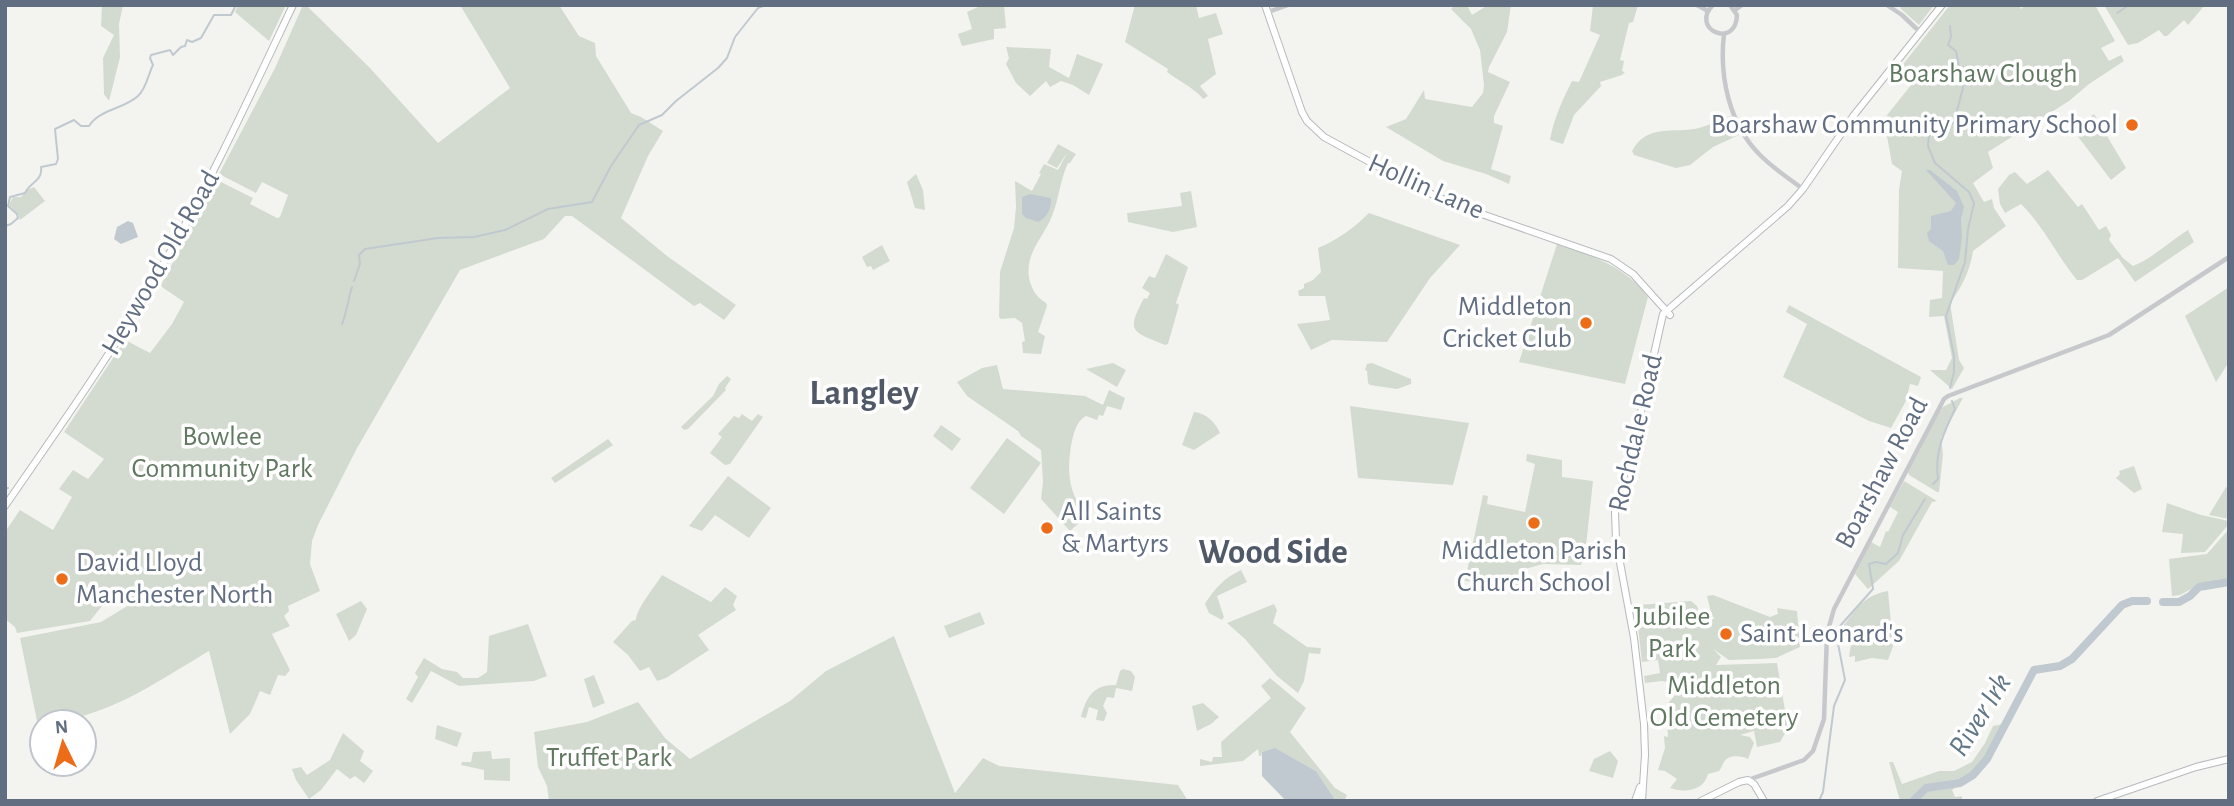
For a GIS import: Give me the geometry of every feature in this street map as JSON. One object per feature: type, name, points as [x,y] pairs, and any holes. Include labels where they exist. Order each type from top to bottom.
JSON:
[{"type":"main road","name":"Heywood Old Road","points":[[5,506],[91,381],[156,279],[231,139],[293,5]]},
{"type":"main road","points":[[1666,315],[1777,217],[1803,188],[1854,115],[1942,5]]},
{"type":"main road","name":"Hollin Lane","points":[[1267,9],[1302,112],[1307,121],[1324,137],[1390,174],[1453,204],[1611,259],[1633,274],[1656,299],[1657,305],[1666,315]]},
{"type":"main road","name":"Rochdale Road","points":[[1642,782],[1645,748],[1636,652],[1617,547],[1615,512],[1666,315]]},
{"type":"main road","points":[[2097,801],[2229,759]]},
{"type":"main road","points":[[1702,801],[1748,780],[1754,784],[1764,801]]},
{"type":"main road","points":[[1635,801],[1642,782]]},
{"type":"main road","points":[[1642,782],[1642,801]]},
{"type":"street","points":[[1267,9],[1288,5]]},
{"type":"street","points":[[1697,5],[1708,11]]},
{"type":"street","points":[[1713,5],[1706,20],[1710,29],[1719,34],[1724,34],[1736,25],[1737,15],[1730,5]]},
{"type":"street","points":[[1735,10],[1741,5]]},
{"type":"street","points":[[1886,5],[1902,15],[1920,32]]},
{"type":"street","points":[[1724,34],[1725,86],[1735,118],[1758,153],[1803,188]]},
{"type":"street","name":"Boarshaw Road","points":[[1748,780],[1804,760],[1813,751],[1824,719],[1827,635],[1834,608],[1942,401],[1948,396],[2109,335],[2229,257]]},
{"type":"green space","points":[[102,5],[123,5],[119,24],[120,57],[109,101],[104,94],[103,58],[114,35],[101,26]]},
{"type":"green space","points":[[238,5],[286,5],[269,41],[235,12]]},
{"type":"green space","name":"Bowlee Community Park","points":[[303,5],[306,5],[370,68],[438,143],[510,88],[460,5],[559,5],[579,36],[595,43],[596,56],[631,113],[663,131],[648,156],[621,218],[667,256],[736,305],[724,320],[700,303],[694,306],[572,216],[565,216],[544,239],[460,270],[356,450],[318,525],[312,541],[310,564],[320,591],[288,606],[289,611],[284,616],[290,626],[272,634],[290,670],[285,676],[278,675],[270,695],[260,691],[250,714],[230,734],[209,651],[150,686],[98,711],[98,708],[34,708],[20,638],[101,622],[134,602],[106,601],[90,621],[17,633],[15,627],[5,619],[5,532],[20,510],[53,530],[72,497],[59,489],[73,470],[88,479],[104,459],[64,432],[125,340],[150,353],[172,324],[184,302],[161,285],[215,182],[221,182],[253,198],[250,204],[277,218],[280,217],[288,195],[262,182],[256,193],[219,174],[275,68]]},
{"type":"green space","points":[[978,5],[1004,5],[1006,28],[994,29],[994,39],[962,46],[958,34],[972,29],[967,12]]},
{"type":"green space","points":[[1135,5],[1196,5],[1199,18],[1216,13],[1223,34],[1208,39],[1216,74],[1200,86],[1208,96],[1203,99],[1167,72],[1168,69],[1125,42]]},
{"type":"green space","points":[[1455,5],[1467,5],[1472,15],[1488,5],[1511,5],[1507,32],[1488,72],[1510,82],[1494,116],[1494,123],[1503,126],[1491,169],[1511,176],[1509,184],[1443,161],[1386,127],[1406,119],[1424,90],[1425,99],[1472,107],[1483,93],[1480,50],[1471,29],[1451,9]]},
{"type":"green space","points":[[1593,5],[1638,5],[1633,22],[1629,23],[1620,60],[1624,61],[1622,71],[1625,72],[1600,82],[1601,86],[1574,115],[1563,144],[1550,140],[1572,81],[1579,82],[1600,35],[1590,31]]},
{"type":"green space","points":[[1903,5],[1934,5],[1919,25],[1900,8]]},
{"type":"green space","name":"Boarshaw Clough","points":[[1950,5],[2019,5],[2021,9],[2026,5],[2095,5],[2115,41],[2101,48],[2109,61],[2121,55],[2124,61],[2069,101],[1988,152],[1993,168],[1973,183],[1984,202],[1992,199],[1994,208],[2006,226],[1973,251],[1965,278],[1950,303],[1959,360],[1964,368],[1952,389],[1930,370],[1946,370],[1952,358],[1944,316],[1929,317],[1930,300],[1942,298],[1943,271],[1898,268],[1899,190],[1902,171],[1892,164],[1884,119],[1911,85],[1897,72]]},
{"type":"green space","points":[[2104,5],[2205,5],[2188,25],[2184,20],[2167,36],[2159,30],[2138,43],[2128,45]]},
{"type":"green space","points":[[1006,47],[1051,49],[1049,67],[1069,78],[1077,54],[1103,64],[1089,95],[1061,81],[1050,87],[1046,81],[1030,96],[1016,83],[1006,64],[1009,58]]},
{"type":"green space","points":[[2094,114],[2126,168],[2111,180],[2073,130]]},
{"type":"green space","points":[[1731,116],[1743,133],[1713,147],[1690,165],[1676,168],[1634,155],[1632,151],[1645,136],[1653,133],[1699,128]]},
{"type":"green space","points":[[1058,144],[1076,154],[1068,163],[1052,216],[1029,263],[1031,286],[1047,306],[1038,332],[1045,336],[1041,354],[1023,353],[1022,342],[1025,341],[1022,323],[1015,318],[999,317],[1000,272],[1014,228],[1015,181],[1032,191],[1044,164],[1058,170],[1067,153],[1057,168],[1047,163]]},
{"type":"green space","points":[[2048,170],[2078,207],[2082,204],[2099,230],[2106,226],[2111,235],[2109,240],[2133,266],[2188,230],[2194,242],[2135,282],[2118,258],[2082,280],[2077,280],[2021,204],[2005,213],[2000,204],[1998,189],[2009,175],[2015,172],[2027,184]]},
{"type":"green space","points":[[916,174],[923,190],[925,210],[915,208],[907,182]]},
{"type":"green space","points":[[34,187],[45,201],[20,220],[9,205],[13,197],[21,197]]},
{"type":"green space","points":[[1191,191],[1197,227],[1173,232],[1128,222],[1127,213],[1182,206],[1180,193]]},
{"type":"green space","points":[[1369,213],[1460,245],[1430,278],[1387,342],[1332,340],[1311,350],[1297,324],[1330,320],[1325,296],[1299,296],[1298,291],[1321,272],[1318,248],[1332,242]]},
{"type":"green space","name":"Middleton Cricket Club","points":[[1557,244],[1607,263],[1629,277],[1648,297],[1625,384],[1519,362]]},
{"type":"green space","points":[[882,245],[890,261],[873,270],[871,266],[867,267],[862,257]]},
{"type":"green space","points":[[1166,254],[1188,267],[1176,303],[1179,305],[1168,344],[1165,345],[1139,333],[1134,324],[1144,298],[1147,299],[1150,293],[1142,288],[1149,276],[1155,278]]},
{"type":"green space","points":[[2229,287],[2229,362],[2216,382],[2185,316]]},
{"type":"green space","points":[[1789,305],[1921,377],[1918,386],[1910,384],[1906,401],[1891,428],[1869,421],[1783,377],[1807,324],[1786,312]]},
{"type":"green space","points":[[1113,363],[1126,370],[1117,387],[1086,369]]},
{"type":"green space","points":[[1372,363],[1411,379],[1411,384],[1397,389],[1370,385],[1365,370],[1367,364]]},
{"type":"green space","points":[[997,365],[1003,389],[1085,396],[1103,405],[1109,390],[1125,398],[1121,410],[1107,406],[1103,416],[1099,415],[1097,420],[1086,416],[1076,429],[1070,455],[1070,483],[1076,500],[1088,515],[1070,531],[1041,499],[1041,450],[967,396],[957,382],[982,368]]},
{"type":"green space","points":[[727,376],[731,379],[726,390],[684,430],[681,427],[713,396]]},
{"type":"green space","points":[[1963,398],[1941,438],[1943,454],[1937,492],[1908,472],[1941,408]]},
{"type":"green space","points":[[1350,406],[1469,423],[1453,485],[1358,478]]},
{"type":"green space","points":[[1194,412],[1210,419],[1220,433],[1194,450],[1182,445]]},
{"type":"green space","points":[[742,414],[752,421],[758,414],[763,417],[730,464],[725,465],[710,453],[722,437],[718,434],[734,416],[739,418]]},
{"type":"green space","points":[[941,425],[961,439],[952,451],[933,436]]},
{"type":"green space","points":[[1007,438],[1041,463],[1004,514],[970,488]]},
{"type":"green space","points":[[608,439],[613,445],[555,483],[551,478]]},
{"type":"green space","name":"Middleton Parish Church School","points":[[1527,454],[1562,460],[1562,477],[1593,481],[1586,546],[1581,565],[1543,564],[1525,569],[1522,586],[1465,581],[1483,495],[1488,496],[1487,504],[1525,512],[1535,464],[1526,461]]},
{"type":"green space","points":[[2134,466],[2142,489],[2134,493],[2116,478],[2120,474],[2119,471]]},
{"type":"green space","points":[[728,476],[771,508],[749,538],[715,515],[702,531],[689,526]]},
{"type":"green space","points":[[1904,481],[1937,501],[1932,502],[1899,561],[1868,589],[1855,574],[1871,542],[1880,547],[1886,531],[1888,532],[1898,512],[1890,507]]},
{"type":"green space","points":[[2226,487],[2229,489],[2229,519],[2209,515]]},
{"type":"green space","points":[[2167,503],[2229,521],[2229,524],[2205,552],[2181,553],[2183,534],[2162,532]]},
{"type":"green space","points":[[2229,529],[2229,579],[2197,586],[2172,596],[2169,559],[2207,554]]},
{"type":"green space","points":[[1241,570],[1247,582],[1217,596],[1224,617],[1222,620],[1209,613],[1205,604],[1212,593],[1225,580]]},
{"type":"green space","points":[[662,575],[711,602],[725,587],[737,596],[733,605],[736,610],[698,635],[709,650],[657,681],[649,667],[640,671],[628,655],[613,642],[636,620],[643,603]]},
{"type":"green space","points":[[1888,591],[1893,646],[1888,660],[1872,658],[1855,662],[1855,656],[1849,657],[1851,644],[1839,643],[1838,632],[1865,601]]},
{"type":"green space","points":[[1713,595],[1770,617],[1778,614],[1777,608],[1797,611],[1800,647],[1776,658],[1729,660],[1713,649],[1721,657],[1716,665],[1777,663],[1788,728],[1780,742],[1757,747],[1754,731],[1740,735],[1750,737],[1754,743],[1748,759],[1729,758],[1719,771],[1708,774],[1698,787],[1675,790],[1670,788],[1677,779],[1658,770],[1665,748],[1664,736],[1668,737],[1666,706],[1683,685],[1662,681],[1645,683],[1644,676],[1660,673],[1658,660],[1642,662],[1636,608],[1638,605],[1691,601],[1697,606],[1702,624],[1715,618],[1712,617],[1707,596]]},
{"type":"green space","points":[[361,601],[367,609],[356,635],[349,641],[336,614]]},
{"type":"green space","points":[[1274,604],[1277,610],[1273,623],[1307,647],[1321,648],[1320,654],[1309,653],[1304,681],[1298,693],[1277,676],[1245,639],[1227,623]]},
{"type":"green space","points":[[980,612],[985,624],[949,638],[944,626]]},
{"type":"green space","points":[[528,624],[547,676],[534,681],[459,686],[431,671],[412,703],[406,699],[418,677],[415,673],[424,658],[442,669],[457,672],[463,678],[478,678],[487,672],[489,636]]},
{"type":"green space","name":"Truffet Park","points":[[894,636],[955,793],[983,758],[999,766],[1178,785],[1188,801],[549,801],[547,786],[538,767],[534,732],[587,722],[638,702],[665,738],[690,759],[790,701],[826,671]]},
{"type":"green space","points":[[1123,669],[1131,671],[1135,677],[1132,691],[1116,688],[1114,698],[1107,697],[1103,706],[1107,713],[1104,721],[1096,720],[1098,710],[1089,707],[1086,718],[1081,717],[1085,703],[1092,693],[1108,685],[1116,685]]},
{"type":"green space","points":[[594,675],[605,703],[593,708],[584,679]]},
{"type":"green space","points":[[1270,678],[1306,708],[1290,732],[1335,788],[1347,795],[1344,801],[1336,801],[1316,771],[1276,749],[1262,752],[1259,756],[1258,749],[1243,761],[1200,766],[1200,759],[1212,762],[1213,757],[1222,757],[1221,742],[1271,698],[1261,686]]},
{"type":"green space","points":[[1203,703],[1219,717],[1197,731],[1192,706]]},
{"type":"green space","points":[[2003,724],[1987,763],[1975,775],[1952,790],[1955,797],[1962,796],[1962,801],[1900,801],[1889,762],[1893,762],[1902,784],[1939,771],[1954,771],[1972,762],[1993,726]]},
{"type":"green space","points":[[437,725],[462,733],[457,747],[435,739]]},
{"type":"green space","points":[[343,733],[364,751],[360,761],[373,771],[364,783],[355,776],[350,779],[337,769],[321,790],[309,799],[292,769],[301,767],[307,775],[330,760]]},
{"type":"green space","points":[[491,751],[492,759],[510,758],[510,781],[484,780],[484,770],[461,765],[462,762],[471,762],[473,752]]},
{"type":"green space","points":[[1610,751],[1618,761],[1613,778],[1589,771],[1594,759]]},
{"type":"shaded area","points":[[1926,170],[1930,170],[1957,191],[1964,207],[1959,259],[1954,265],[1948,265],[1943,251],[1929,241],[1927,233],[1931,229],[1931,216],[1951,211],[1956,203]]},
{"type":"shaded area","points":[[1030,194],[1051,198],[1048,212],[1038,222],[1022,214],[1022,197]]},
{"type":"shaded area","points":[[128,221],[133,223],[138,237],[121,244],[114,239],[117,227]]},
{"type":"shaded area","points":[[1275,748],[1316,771],[1336,801],[1286,801],[1262,776],[1262,752]]},
{"type":"waterway","points":[[5,226],[18,218],[8,206],[10,197],[25,193],[40,175],[41,167],[56,164],[58,159],[55,129],[74,120],[81,126],[89,126],[99,116],[132,100],[145,86],[153,65],[151,55],[170,50],[173,55],[185,46],[187,40],[192,42],[201,38],[214,15],[231,15],[236,5]]},
{"type":"waterway","points":[[354,281],[360,264],[359,255],[365,249],[438,238],[474,237],[505,230],[548,209],[592,202],[611,166],[639,125],[662,115],[718,68],[727,58],[735,37],[758,8],[766,5]]},
{"type":"waterway","points":[[2117,13],[2129,5]]},
{"type":"waterway","points":[[1950,26],[1951,37],[1948,45],[1956,51],[1963,88],[1954,122],[1949,127],[1929,135],[1928,146],[1935,163],[1969,192],[1974,203],[1965,262],[1946,316],[1954,356],[1950,388]]},
{"type":"waterway","points":[[1964,85],[1970,82],[1984,84],[1988,80]]},
{"type":"waterway","points":[[342,324],[352,287]]},
{"type":"waterway","points":[[1933,484],[1938,479],[1937,460],[1941,443],[1955,409],[1952,401]]},
{"type":"waterway","points":[[1819,801],[1823,792],[1834,706],[1845,680],[1836,633],[1873,589],[1869,564],[1886,564],[1898,553],[1903,535],[1925,499]]},
{"type":"waterway","name":"River Irk","points":[[2163,602],[2179,602],[2199,587],[2229,582]]},
{"type":"waterway","name":"River Irk","points":[[1913,801],[1926,788],[1960,783],[1973,775],[1987,759],[2034,670],[2060,666],[2072,659],[2122,605],[2132,601],[2147,601]]},
{"type":"place","name":"Boarshaw Community Primary School","points":[[2132,125]]},
{"type":"place","name":"Middleton Cricket Club","points":[[1586,323]]},
{"type":"place","name":"Middleton Parish Church School","points":[[1534,523]]},
{"type":"place","name":"All Saints & Martyrs","points":[[1047,528]]},
{"type":"place","name":"David Lloyd Manchester North","points":[[62,579]]},
{"type":"place","name":"Saint Leonard's","points":[[1726,634]]},
{"type":"district","name":"Langley","points":[[864,393]]},
{"type":"district","name":"Wood Side","points":[[1273,552]]},
{"type":"park label","name":"Jubilee Park","points":[[1672,633]]},
{"type":"park label","name":"Middleton Old Cemetery","points":[[1724,702]]}]
